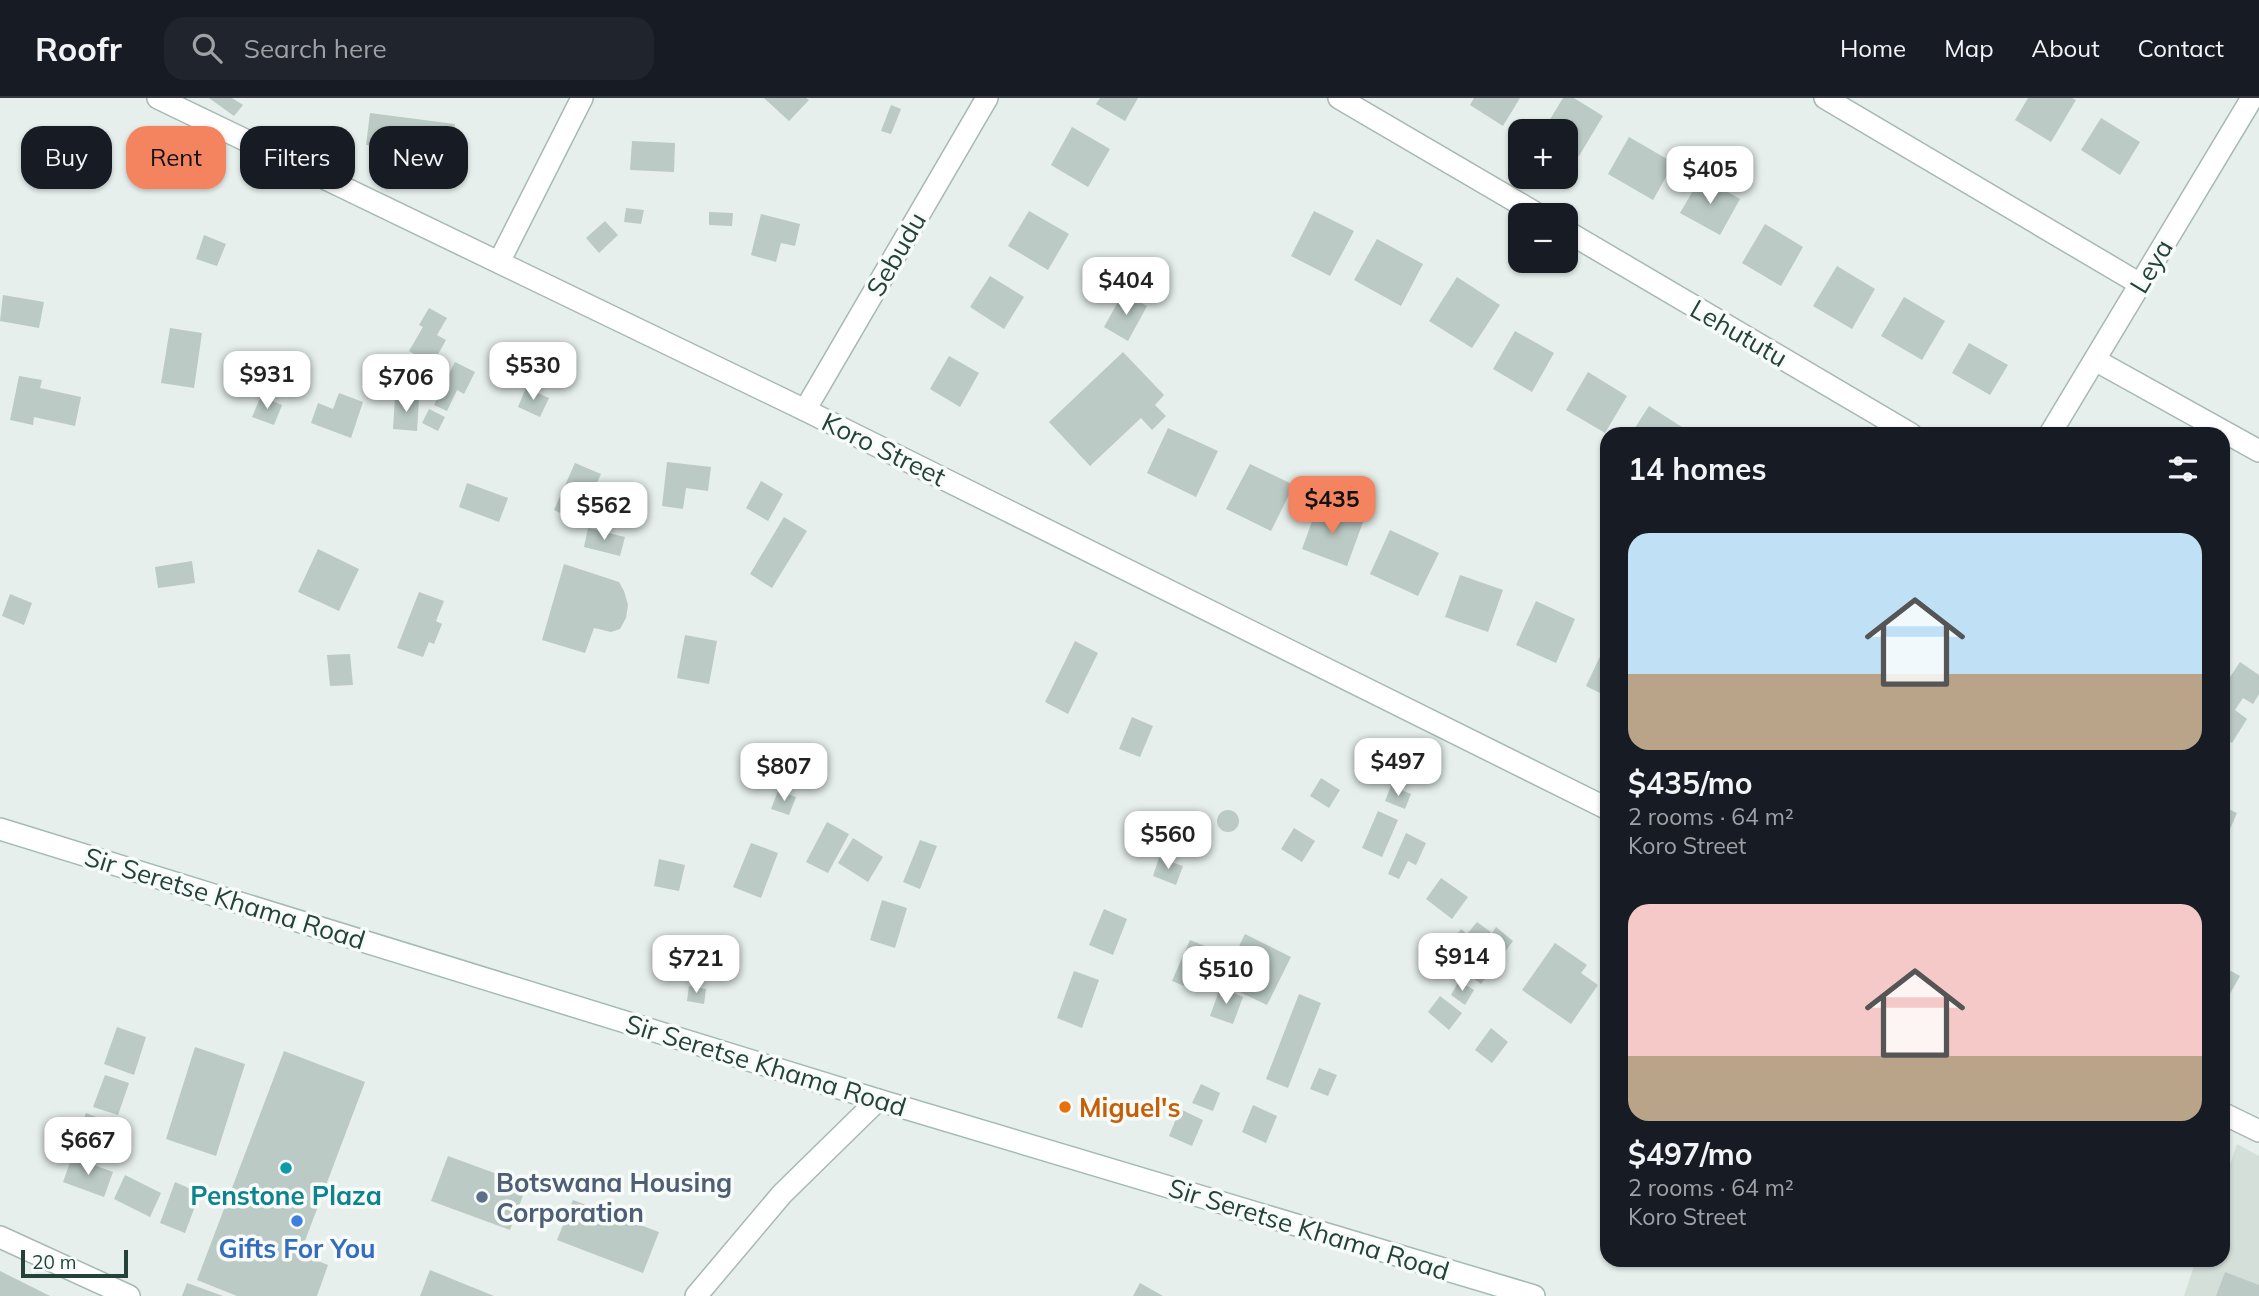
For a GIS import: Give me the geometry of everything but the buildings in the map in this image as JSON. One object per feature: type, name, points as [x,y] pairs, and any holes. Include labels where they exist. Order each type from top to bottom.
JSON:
[{"type":"street","name":"Koro Street","points":[[158,98],[805,410],[1600,805]]},
{"type":"street","points":[[499,262],[582,98]]},
{"type":"street","name":"Sebudu","points":[[805,410],[987,98]]},
{"type":"street","points":[[1339,98],[1518,203]]},
{"type":"street","points":[[1825,98],[2140,284]]},
{"type":"street","name":"Leya","points":[[2054,427],[2252,98]]},
{"type":"street","name":"Lehututu","points":[[1578,238],[1899,427]]},
{"type":"street","points":[[2095,360],[2216,427]]},
{"type":"street","points":[[2230,435],[2259,451]]},
{"type":"street","name":"Sir Seretse Khama Road","points":[[0,829],[878,1100],[1535,1296]]},
{"type":"street","points":[[696,1296],[782,1194],[878,1100]]},
{"type":"street","points":[[2230,1117],[2259,1131]]},
{"type":"street","points":[[0,1237],[129,1296]]},
{"type":"shaded area","points":[[2237,1144],[2259,1156],[2259,1296],[2184,1296],[2194,1267],[2230,1267],[2230,1164]]},
{"type":"place","name":"Miguel's","points":[[1065,1107]]},
{"type":"place","name":"Penstone Plaza","points":[[286,1168]]},
{"type":"place","name":"Botswana Housing Corporation","points":[[482,1197]]},
{"type":"place","name":"Gifts For You","points":[[297,1221]]}]
